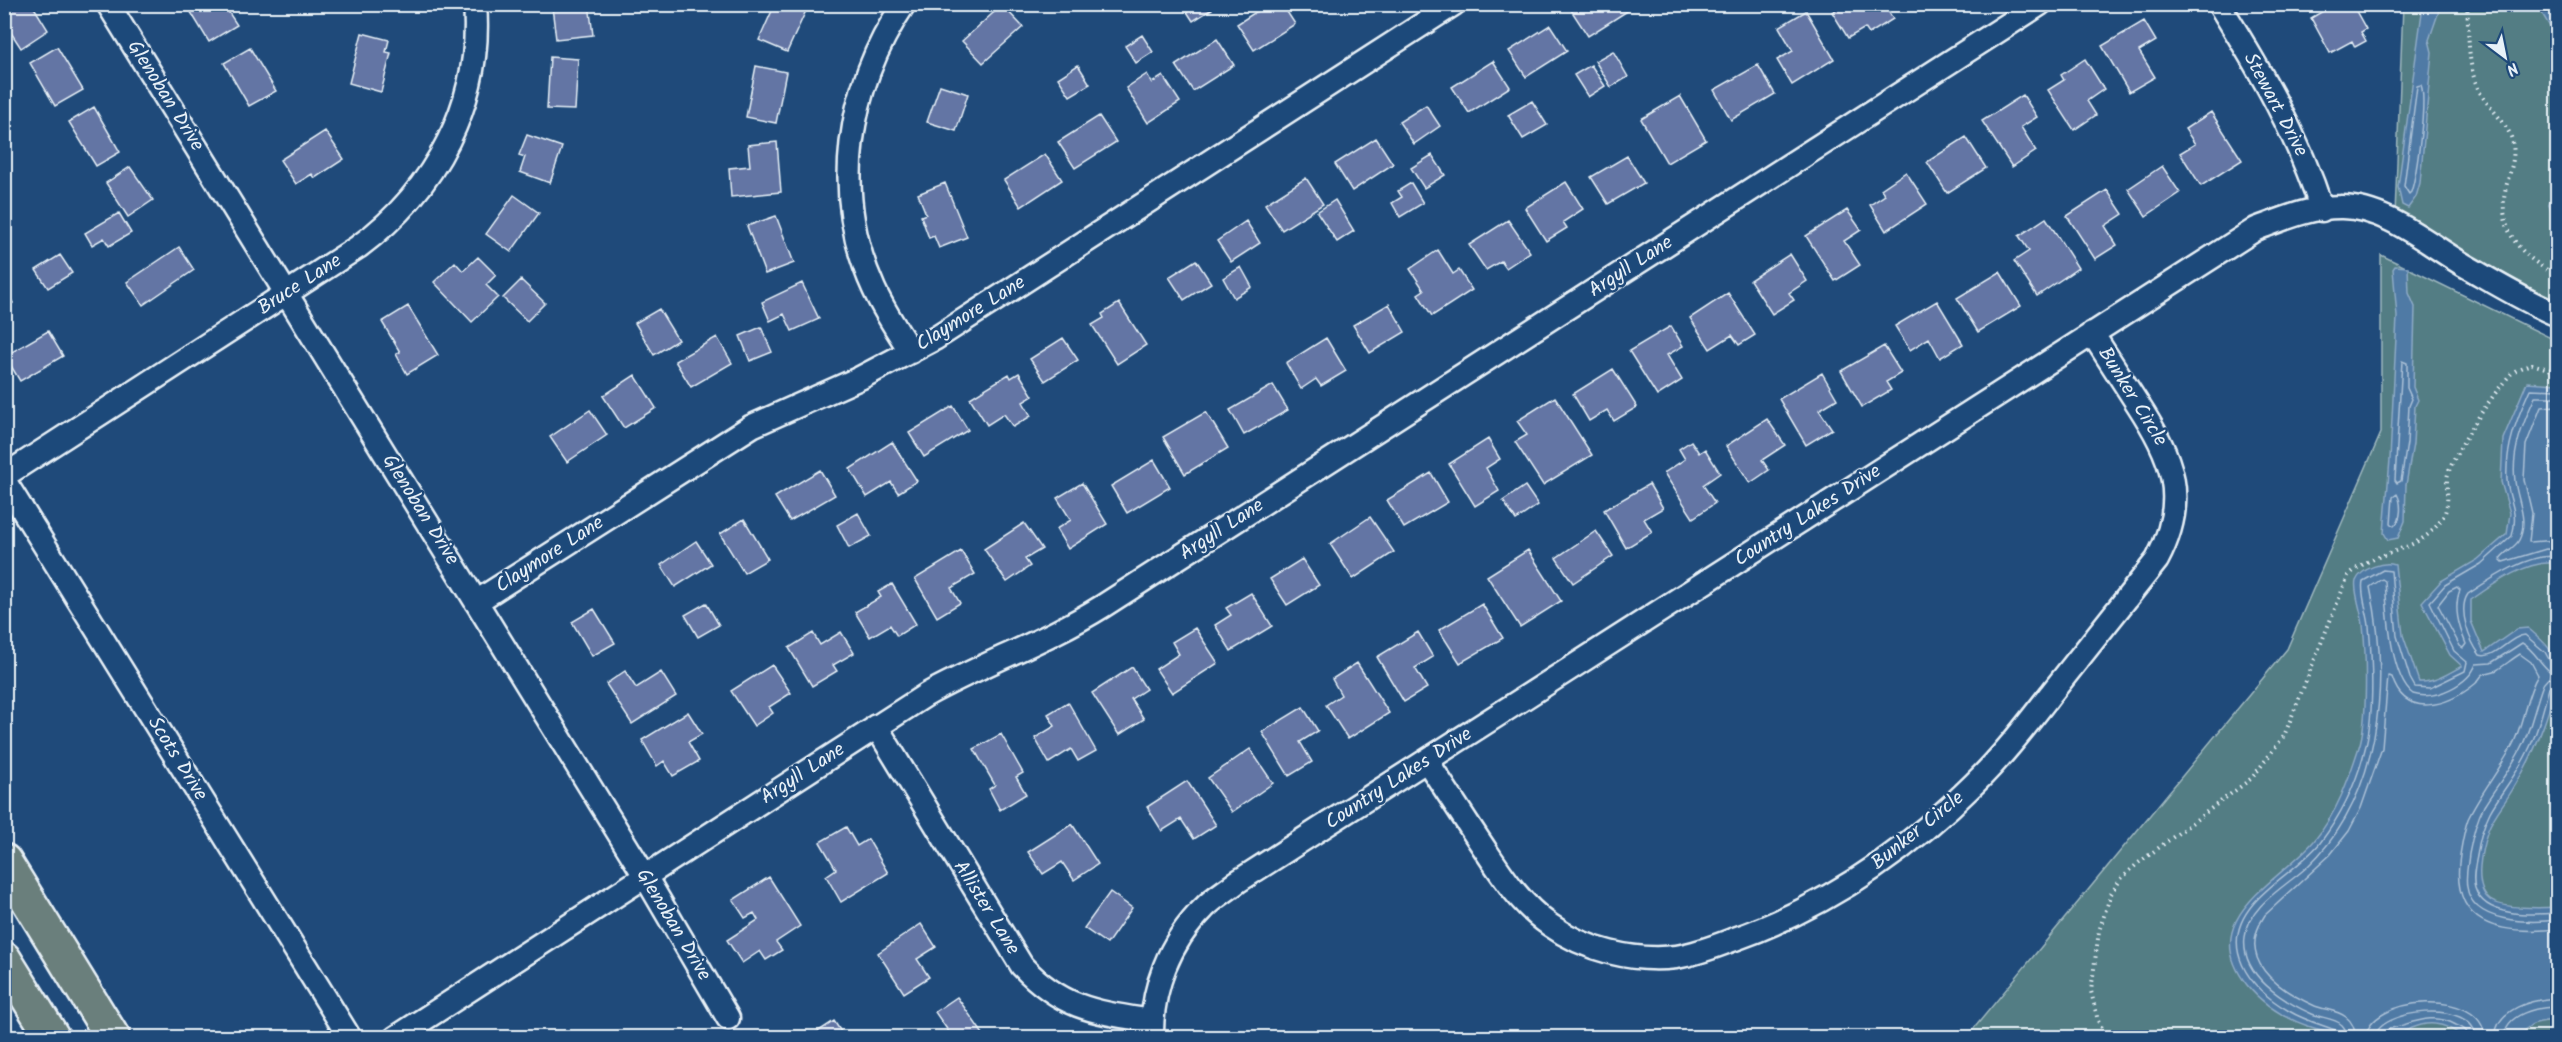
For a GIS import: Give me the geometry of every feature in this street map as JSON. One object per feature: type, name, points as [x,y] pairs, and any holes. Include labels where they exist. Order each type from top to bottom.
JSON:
[{"type":"main road","points":[[4,861],[113,1038]]},
{"type":"main road","points":[[4,959],[52,1038]]},
{"type":"street","name":"Glenoban Drive","points":[[108,4],[645,876],[728,1018]]},
{"type":"street","name":"Bruce Lane","points":[[4,478],[378,233],[408,204],[437,164],[465,102],[474,62],[475,4]]},
{"type":"street","points":[[904,4],[879,46],[862,86],[852,132],[848,174],[853,221],[864,264],[874,289],[911,352]]},
{"type":"street","name":"Claymore Lane","points":[[476,603],[752,426],[860,378],[911,352],[1454,4]]},
{"type":"street","name":"Argyll Lane","points":[[395,1038],[876,726],[947,684],[1073,625],[2040,4]]},
{"type":"street","name":"Stewart Drive","points":[[2219,4],[2284,116],[2311,175],[2322,210]]},
{"type":"street","name":"Country Lakes Drive","points":[[1152,1029],[1153,1003],[1161,974],[1176,942],[1206,906],[1237,882],[2256,229],[2295,214],[2341,207],[2387,219],[2464,265],[2558,315]]},
{"type":"street","name":"Bunker Circle","points":[[1427,760],[1508,883],[1524,903],[1565,934],[1596,948],[1627,956],[1659,958],[1702,951],[1756,932],[1816,904],[1857,879],[1910,842],[1975,783],[2042,705],[2157,560],[2164,547],[2174,514],[2175,485],[2172,469],[2156,432],[2092,333]]},
{"type":"street","name":"Scots Drive","points":[[4,478],[350,1038]]},
{"type":"street","name":"Allister Lane","points":[[876,726],[1022,966],[1047,990],[1071,1004],[1152,1029]]},
{"type":"path","points":[[2467,4],[2477,87],[2486,104],[2506,128],[2513,144],[2512,165],[2504,198],[2505,219],[2520,249],[2532,262],[2558,276]]},
{"type":"path","points":[[2108,1038],[2098,1021],[2091,991],[2104,910],[2121,879],[2240,788],[2268,760],[2284,736],[2348,576],[2369,560],[2383,553],[2401,550],[2426,537],[2442,519],[2449,500],[2448,473],[2469,433],[2513,372],[2532,364],[2558,372]]},
{"type":"green space","points":[[2403,5],[2557,5],[2557,300],[2395,215]]},
{"type":"green space","points":[[2381,255],[2557,341],[2557,1037],[1966,1038],[2287,649],[2381,433]]},
{"type":"water","points":[[2423,5],[2441,5],[2429,40],[2432,52],[2420,183],[2416,197],[2408,208],[2402,205],[2398,187]]},
{"type":"water","points":[[2537,5],[2557,5],[2557,74],[2555,35]]},
{"type":"water","points":[[2557,181],[2557,228],[2549,205]]},
{"type":"water","points":[[2395,266],[2408,267],[2409,293],[2415,307],[2413,387],[2418,400],[2415,406],[2413,444],[2406,485],[2405,521],[2398,538],[2388,540],[2384,533],[2397,317],[2393,269]]},
{"type":"water","points":[[2527,382],[2557,384],[2557,564],[2547,563],[2524,568],[2490,587],[2471,600],[2471,621],[2484,652],[2517,629],[2528,628],[2553,654],[2556,673],[2550,707],[2537,743],[2488,830],[2481,856],[2480,877],[2484,894],[2496,903],[2522,907],[2557,907],[2557,1020],[2531,1025],[2513,1038],[2503,1039],[2466,1038],[2447,1027],[2435,1024],[2420,1025],[2396,1034],[2376,1036],[2356,1036],[2315,1028],[2277,1011],[2247,985],[2233,962],[2230,941],[2236,922],[2263,888],[2314,841],[2335,808],[2351,772],[2362,735],[2365,705],[2364,638],[2355,585],[2359,576],[2373,567],[2385,564],[2395,565],[2403,635],[2419,682],[2436,679],[2462,666],[2450,655],[2422,602],[2441,581],[2477,560],[2507,534],[2510,513],[2501,482],[2503,439]]},
{"type":"building","points":[[4,4],[32,4],[48,30],[21,48],[4,22]]},
{"type":"building","points":[[186,4],[242,4],[229,13],[237,25],[209,42]]},
{"type":"building","points":[[566,4],[589,4],[593,35],[556,39],[552,7]]},
{"type":"building","points":[[775,4],[809,4],[787,52],[759,40]]},
{"type":"building","points":[[1182,4],[1209,4],[1212,9],[1193,21]]},
{"type":"building","points":[[1268,4],[1282,4],[1295,24],[1254,50],[1237,24]]},
{"type":"building","points":[[1579,4],[1625,4],[1629,10],[1588,36],[1571,10]]},
{"type":"building","points":[[1845,4],[1884,4],[1893,19],[1869,34],[1865,28],[1848,38],[1832,12]]},
{"type":"building","points":[[2335,4],[2352,4],[2366,29],[2361,32],[2366,41],[2355,47],[2352,41],[2330,53],[2311,18]]},
{"type":"building","points":[[1002,5],[1023,27],[983,63],[962,41]]},
{"type":"building","points":[[1806,11],[1834,59],[1792,85],[1777,60],[1793,51],[1779,27]]},
{"type":"building","points":[[2144,21],[2156,41],[2139,51],[2155,77],[2129,92],[2102,46]]},
{"type":"building","points":[[1550,25],[1567,51],[1526,77],[1509,51]]},
{"type":"building","points":[[362,33],[389,40],[386,52],[391,53],[381,92],[349,83]]},
{"type":"building","points":[[1142,35],[1153,52],[1136,63],[1125,46]]},
{"type":"building","points":[[1217,39],[1234,65],[1193,91],[1176,65]]},
{"type":"building","points":[[57,47],[83,90],[55,106],[30,63]]},
{"type":"building","points":[[250,48],[276,91],[249,106],[224,63]]},
{"type":"building","points":[[1613,51],[1628,77],[1611,87],[1595,61]]},
{"type":"building","points":[[550,57],[578,59],[575,110],[547,109]]},
{"type":"building","points":[[2085,59],[2104,89],[2087,101],[2096,115],[2074,130],[2048,90],[2064,80],[2061,75]]},
{"type":"building","points":[[1493,61],[1510,87],[1469,113],[1452,87]]},
{"type":"building","points":[[1078,65],[1090,84],[1070,96],[1058,78]]},
{"type":"building","points":[[1591,65],[1605,86],[1588,97],[1574,75]]},
{"type":"building","points":[[1758,65],[1775,94],[1731,120],[1714,90]]},
{"type":"building","points":[[756,66],[786,72],[776,123],[746,117]]},
{"type":"building","points":[[1147,74],[1152,83],[1163,76],[1180,102],[1148,123],[1126,88]]},
{"type":"building","points":[[940,85],[968,94],[956,131],[927,122]]},
{"type":"building","points":[[2023,95],[2037,117],[2021,127],[2036,151],[2012,167],[1982,121]]},
{"type":"building","points":[[1680,96],[1706,140],[1667,163],[1641,119]]},
{"type":"building","points":[[1532,101],[1547,125],[1523,139],[1508,115]]},
{"type":"building","points":[[1426,105],[1440,126],[1414,144],[1399,122]]},
{"type":"building","points":[[94,107],[120,152],[96,166],[69,122]]},
{"type":"building","points":[[2211,112],[2242,160],[2201,186],[2180,153],[2195,144],[2185,129]]},
{"type":"building","points":[[1099,116],[1116,142],[1075,168],[1058,142]]},
{"type":"building","points":[[325,131],[344,159],[315,178],[312,174],[296,184],[280,160]]},
{"type":"building","points":[[527,135],[562,147],[550,183],[520,172],[525,157],[519,155]]},
{"type":"building","points":[[1966,137],[1986,168],[1947,193],[1927,162]]},
{"type":"building","points":[[1376,138],[1393,164],[1352,191],[1335,164]]},
{"type":"building","points":[[777,142],[781,192],[731,197],[729,168],[750,166],[748,145]]},
{"type":"building","points":[[1045,154],[1062,180],[1021,207],[1004,180]]},
{"type":"building","points":[[1432,155],[1445,175],[1424,188],[1411,168]]},
{"type":"building","points":[[1627,156],[1644,183],[1608,204],[1591,177]]},
{"type":"building","points":[[2162,166],[2180,193],[2146,216],[2128,189]]},
{"type":"building","points":[[130,167],[153,200],[128,217],[106,183]]},
{"type":"building","points":[[1906,172],[1927,204],[1886,231],[1870,205],[1885,195],[1881,189]]},
{"type":"building","points":[[1306,178],[1323,204],[1282,230],[1265,204]]},
{"type":"building","points":[[1566,182],[1583,209],[1563,222],[1567,228],[1546,241],[1525,208]]},
{"type":"building","points":[[945,183],[967,237],[939,248],[934,236],[929,238],[921,216],[926,214],[918,194]]},
{"type":"building","points":[[1411,183],[1423,203],[1400,217],[1392,203],[1402,197],[1398,191]]},
{"type":"building","points":[[2107,190],[2123,214],[2105,226],[2117,245],[2095,259],[2067,216]]},
{"type":"building","points":[[514,195],[539,213],[511,252],[486,234]]},
{"type":"building","points":[[1335,200],[1354,231],[1337,242],[1317,212]]},
{"type":"building","points":[[1847,210],[1861,230],[1844,241],[1860,265],[1835,281],[1806,236]]},
{"type":"building","points":[[119,213],[131,233],[109,246],[104,238],[92,245],[85,233]]},
{"type":"building","points":[[776,216],[794,263],[765,274],[747,226]]},
{"type":"building","points":[[2046,218],[2078,268],[2037,296],[2014,261],[2029,251],[2019,236]]},
{"type":"building","points":[[1508,220],[1530,252],[1506,268],[1501,261],[1486,270],[1469,245]]},
{"type":"building","points":[[1246,221],[1260,243],[1231,262],[1217,241]]},
{"type":"building","points":[[179,247],[194,270],[143,305],[127,282]]},
{"type":"building","points":[[1438,250],[1453,274],[1459,270],[1472,290],[1432,316],[1418,294],[1424,290],[1410,269]]},
{"type":"building","points":[[1790,254],[1807,281],[1789,293],[1794,300],[1772,314],[1750,280]]},
{"type":"building","points":[[60,255],[72,273],[48,288],[36,270]]},
{"type":"building","points":[[478,257],[496,275],[486,285],[498,297],[472,322],[434,282],[455,262],[463,271]]},
{"type":"building","points":[[1196,260],[1211,283],[1184,300],[1169,277]]},
{"type":"building","points":[[1241,267],[1252,287],[1234,298],[1223,278]]},
{"type":"building","points":[[2000,272],[2021,306],[1978,332],[1957,298]]},
{"type":"building","points":[[521,280],[545,303],[527,321],[503,298]]},
{"type":"building","points":[[802,283],[819,319],[792,331],[784,314],[770,321],[762,302]]},
{"type":"building","points":[[4,288],[13,303],[4,308]]},
{"type":"building","points":[[1728,293],[1755,335],[1739,345],[1732,335],[1710,349],[1690,318]]},
{"type":"building","points":[[1937,301],[1963,344],[1940,358],[1929,338],[1910,350],[1895,326]]},
{"type":"building","points":[[1119,303],[1146,345],[1117,364],[1092,325],[1104,318],[1102,314]]},
{"type":"building","points":[[1389,304],[1405,332],[1370,353],[1353,325]]},
{"type":"building","points":[[408,306],[438,355],[407,374],[396,354],[400,352],[382,322]]},
{"type":"building","points":[[659,309],[678,340],[654,355],[635,323]]},
{"type":"building","points":[[1671,326],[1683,346],[1667,355],[1682,380],[1657,396],[1629,351]]},
{"type":"building","points":[[761,327],[772,352],[750,361],[740,336]]},
{"type":"building","points":[[48,331],[63,356],[20,381],[5,356]]},
{"type":"building","points":[[717,337],[732,363],[691,387],[675,361]]},
{"type":"building","points":[[1063,338],[1078,360],[1045,381],[1030,359]]},
{"type":"building","points":[[1326,338],[1346,371],[1321,386],[1316,379],[1301,389],[1286,363]]},
{"type":"building","points":[[1884,346],[1901,373],[1886,382],[1891,390],[1862,407],[1841,371]]},
{"type":"building","points":[[1613,369],[1637,407],[1614,421],[1607,410],[1589,421],[1573,394]]},
{"type":"building","points":[[1019,373],[1033,396],[1023,402],[1031,416],[1013,427],[1004,414],[987,425],[970,398],[1009,374],[1011,378]]},
{"type":"building","points":[[1822,373],[1837,399],[1819,410],[1832,429],[1806,445],[1779,399]]},
{"type":"building","points":[[635,375],[656,408],[624,428],[603,396]]},
{"type":"building","points":[[1273,385],[1288,410],[1244,435],[1230,410]]},
{"type":"building","points":[[1555,397],[1592,455],[1543,485],[1515,442],[1527,435],[1517,421]]},
{"type":"building","points":[[953,406],[968,430],[924,457],[909,433]]},
{"type":"building","points":[[590,410],[607,435],[567,462],[550,437]]},
{"type":"building","points":[[1206,412],[1228,448],[1185,474],[1163,437]]},
{"type":"building","points":[[1767,419],[1785,445],[1762,460],[1769,470],[1750,483],[1726,446]]},
{"type":"building","points":[[1488,439],[1500,459],[1486,468],[1499,491],[1475,506],[1449,464]]},
{"type":"building","points":[[1691,441],[1699,453],[1705,449],[1720,473],[1703,485],[1715,503],[1693,518],[1664,473],[1685,459],[1679,449]]},
{"type":"building","points":[[892,442],[917,481],[898,493],[891,482],[867,497],[850,469]]},
{"type":"building","points":[[1154,460],[1170,487],[1127,513],[1111,486]]},
{"type":"building","points":[[820,470],[835,495],[790,521],[775,497]]},
{"type":"building","points":[[1431,473],[1448,502],[1404,528],[1387,500]]},
{"type":"building","points":[[1082,483],[1107,524],[1068,549],[1056,529],[1071,520],[1057,498]]},
{"type":"building","points":[[1649,484],[1663,508],[1644,519],[1652,532],[1626,548],[1604,510]]},
{"type":"building","points":[[1525,486],[1538,505],[1516,520],[1503,501]]},
{"type":"building","points":[[858,513],[871,536],[849,548],[837,525]]},
{"type":"building","points":[[1370,517],[1394,552],[1353,579],[1330,544]]},
{"type":"building","points":[[744,519],[768,559],[744,573],[720,534]]},
{"type":"building","points":[[1024,523],[1042,549],[1025,559],[1030,566],[1007,582],[984,549]]},
{"type":"building","points":[[1596,531],[1613,556],[1573,583],[1556,558]]},
{"type":"building","points":[[696,541],[711,564],[675,587],[661,565]]},
{"type":"building","points":[[1528,550],[1561,601],[1520,627],[1487,576]]},
{"type":"building","points":[[961,551],[975,574],[951,588],[960,603],[937,617],[915,579]]},
{"type":"building","points":[[1302,559],[1319,585],[1287,605],[1270,579]]},
{"type":"building","points":[[892,584],[916,624],[897,636],[890,625],[870,637],[855,612],[881,597],[878,592]]},
{"type":"building","points":[[1251,593],[1272,626],[1231,651],[1215,625],[1231,615],[1226,608]]},
{"type":"building","points":[[706,603],[719,625],[698,637],[685,615]]},
{"type":"building","points":[[1482,604],[1503,638],[1460,663],[1439,630]]},
{"type":"building","points":[[594,609],[615,643],[592,656],[572,622]]},
{"type":"building","points":[[1195,628],[1218,663],[1172,693],[1156,669],[1179,654],[1172,642]]},
{"type":"building","points":[[841,632],[854,653],[833,665],[837,671],[812,686],[789,648],[813,633],[820,645]]},
{"type":"building","points":[[1418,632],[1433,657],[1415,668],[1427,688],[1404,702],[1377,657]]},
{"type":"building","points":[[1357,663],[1389,713],[1348,739],[1326,705],[1341,695],[1332,679]]},
{"type":"building","points":[[772,665],[791,693],[769,707],[773,713],[754,726],[731,691]]},
{"type":"building","points":[[1132,667],[1146,689],[1131,699],[1144,719],[1119,735],[1092,693]]},
{"type":"building","points":[[625,671],[636,688],[661,672],[676,696],[632,724],[606,684]]},
{"type":"building","points":[[1068,702],[1096,751],[1078,761],[1071,749],[1049,763],[1035,738],[1055,726],[1048,714]]},
{"type":"building","points":[[1303,707],[1318,731],[1300,742],[1312,762],[1289,776],[1262,732]]},
{"type":"building","points":[[688,712],[702,734],[688,742],[699,761],[673,776],[664,761],[657,766],[642,740]]},
{"type":"building","points":[[1001,734],[1023,773],[1016,777],[1026,794],[1000,810],[989,789],[995,785],[974,749]]},
{"type":"building","points":[[1250,749],[1273,783],[1232,812],[1208,778]]},
{"type":"building","points":[[1187,781],[1216,825],[1194,839],[1181,819],[1162,831],[1147,807]]},
{"type":"building","points":[[1072,824],[1098,864],[1074,880],[1062,862],[1043,874],[1028,852]]},
{"type":"building","points":[[846,827],[857,846],[868,839],[888,873],[841,902],[826,876],[836,869],[820,842]]},
{"type":"building","points":[[769,877],[800,926],[776,942],[782,950],[766,960],[760,951],[742,963],[727,940],[758,920],[754,913],[745,918],[733,900]]},
{"type":"building","points":[[1110,892],[1132,908],[1107,944],[1084,928]]},
{"type":"building","points":[[921,924],[936,947],[917,959],[929,977],[904,993],[878,953]]},
{"type":"building","points":[[957,997],[983,1034],[978,1038],[953,1038],[935,1012]]},
{"type":"building","points":[[834,1021],[845,1038],[808,1038]]}]
